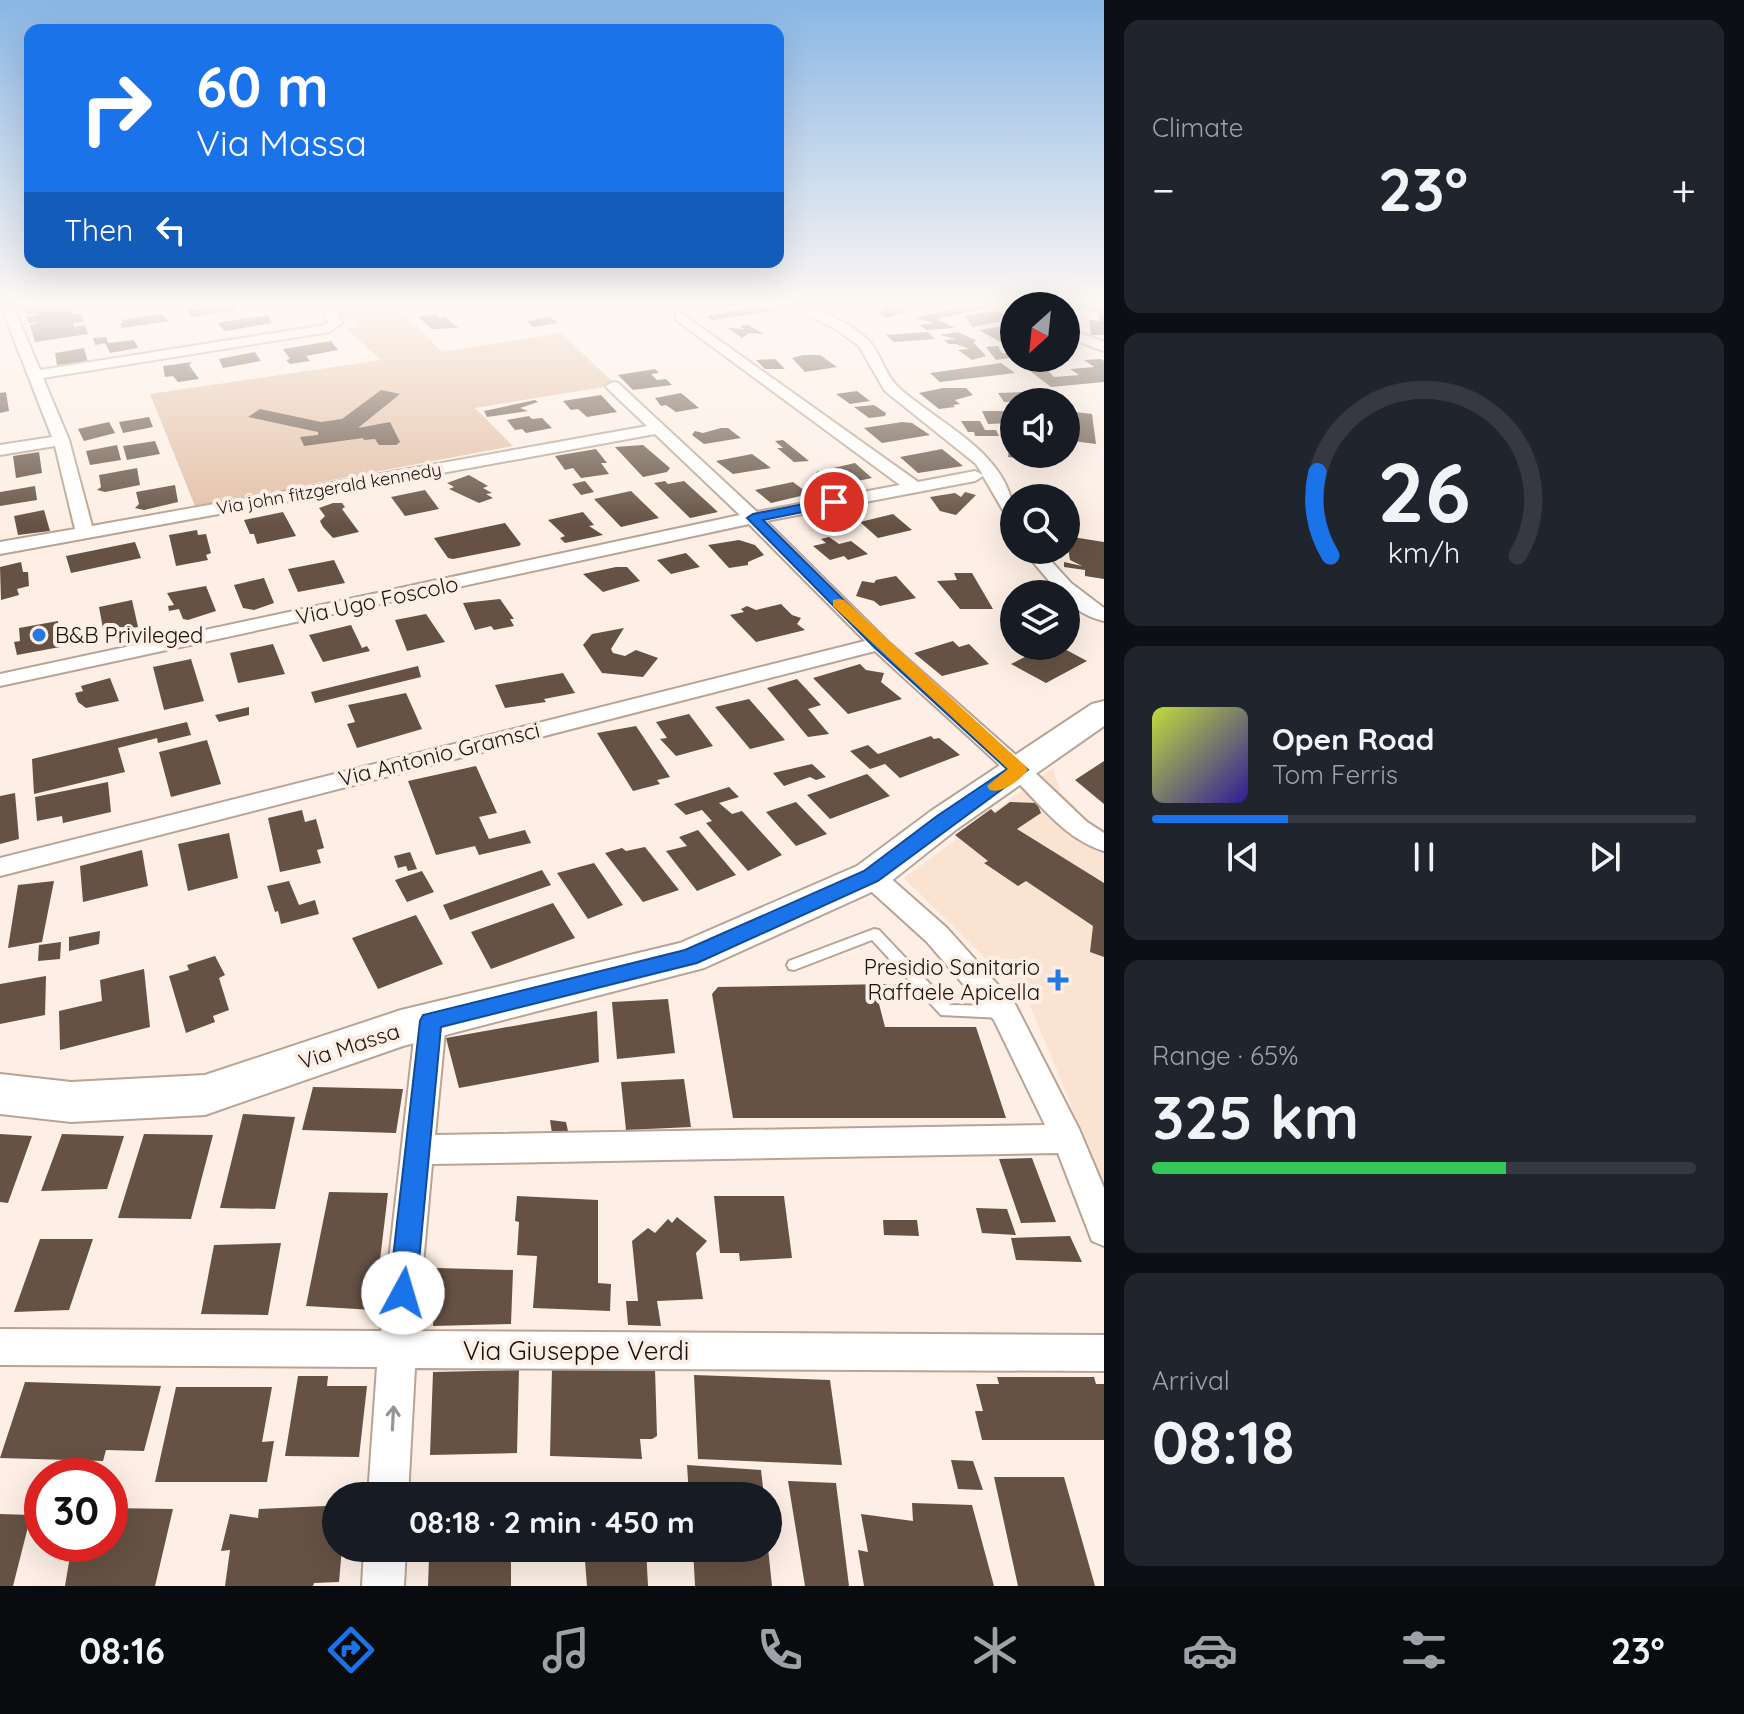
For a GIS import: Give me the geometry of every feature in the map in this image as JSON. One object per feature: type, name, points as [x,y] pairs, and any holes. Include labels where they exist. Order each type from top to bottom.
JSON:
[{"type":"street","points":[[36,377],[61,440],[85,533]]},
{"type":"street","points":[[763,377],[914,487]]},
{"type":"street","points":[[884,377],[890,388],[983,461],[1000,491]]},
{"type":"street","points":[[613,386],[753,518],[879,644],[1019,770],[1078,828],[1091,838],[1104,842]]},
{"type":"street","name":"Via john fitzgerald kennedy","points":[[0,548],[659,429]]},
{"type":"street","points":[[0,450],[61,440]]},
{"type":"street","name":"Via Ugo Foscolo","points":[[0,680],[753,518],[975,476]]},
{"type":"street","points":[[1044,564],[1101,617]]},
{"type":"street","name":"Via Antonio Gramsci","points":[[0,867],[879,644]]},
{"type":"street","name":"Via Massa","points":[[0,1094],[71,1102],[205,1095],[431,1021],[689,957],[871,876],[944,820],[1104,711]]},
{"type":"street","points":[[871,876],[937,935],[1005,1012],[1068,1139],[1104,1230]]},
{"type":"street","points":[[389,1482],[397,1350],[431,1021]]},
{"type":"street","points":[[418,1150],[1068,1139]]},
{"type":"street","name":"Via Giuseppe Verdi","points":[[0,1347],[1104,1353]]},
{"type":"street","points":[[383,1586],[384,1562]]},
{"type":"lane","points":[[794,965],[874,934],[946,1011],[1005,1012]]},
{"type":"shaded area","points":[[265,377],[608,377],[616,385],[475,408],[513,446],[195,506],[150,394]]},
{"type":"shaded area","name":"Presidio Sanitario Raffaele Apicella","points":[[1053,768],[1060,791],[1084,817],[1104,831],[1104,1185],[1022,986],[1001,974],[904,878]]},
{"type":"building","points":[[174,377],[199,379],[178,382]]},
{"type":"building","points":[[620,377],[654,377],[657,380],[666,379],[672,385],[633,390]]},
{"type":"building","points":[[934,377],[982,377],[940,382]]},
{"type":"building","points":[[1038,377],[1104,377],[1104,382],[1051,387]]},
{"type":"building","points":[[943,388],[966,388],[973,395],[955,400],[960,404],[953,405],[955,407],[939,409],[919,393]]},
{"type":"building","points":[[381,390],[400,394],[358,428],[390,422],[400,442],[396,445],[379,445],[375,439],[363,438],[304,446],[300,437],[318,435],[318,432],[248,417],[260,409],[321,422],[342,419]]},
{"type":"building","points":[[857,391],[870,401],[850,404],[836,394]]},
{"type":"building","points":[[6,392],[9,411],[0,413],[0,393]]},
{"type":"building","points":[[681,393],[699,408],[676,412],[666,405],[661,406],[655,398]]},
{"type":"building","points":[[601,395],[617,412],[587,417],[578,409],[571,410],[563,401]]},
{"type":"building","points":[[535,400],[538,402],[520,408],[528,411],[487,417],[484,411]]},
{"type":"building","points":[[874,405],[886,413],[885,416],[869,418],[854,407]]},
{"type":"building","points":[[982,411],[1000,411],[1000,424],[988,424]]},
{"type":"building","points":[[1080,413],[1092,414],[1096,444],[1080,442]]},
{"type":"building","points":[[529,416],[532,419],[542,418],[552,428],[526,433],[522,429],[515,430],[507,420]]},
{"type":"building","points":[[149,417],[153,427],[123,433],[119,422]]},
{"type":"building","points":[[961,421],[980,421],[985,430],[996,430],[999,436],[975,436]]},
{"type":"building","points":[[109,422],[115,433],[84,441],[78,429]]},
{"type":"building","points":[[912,423],[930,435],[882,443],[864,428]]},
{"type":"building","points":[[728,428],[741,438],[704,444],[692,435],[695,431],[703,433]]},
{"type":"building","points":[[783,440],[809,461],[794,462],[777,448],[783,448],[775,441]]},
{"type":"building","points":[[155,441],[160,454],[127,460],[123,446]]},
{"type":"building","points":[[117,445],[121,460],[90,465],[86,451]]},
{"type":"building","points":[[643,445],[670,468],[667,472],[643,477],[615,447]]},
{"type":"building","points":[[596,449],[607,463],[601,463],[609,474],[581,478],[573,468],[565,470],[555,456]]},
{"type":"building","points":[[942,449],[963,466],[918,473],[900,457]]},
{"type":"building","points":[[39,452],[42,473],[16,478],[13,456]]},
{"type":"building","points":[[752,454],[771,468],[733,474],[716,461]]},
{"type":"building","points":[[855,463],[872,478],[833,486],[816,472]]},
{"type":"building","points":[[137,468],[140,485],[105,492],[97,490],[101,487],[99,475]]},
{"type":"building","points":[[469,475],[488,486],[483,488],[492,493],[486,494],[493,498],[479,503],[449,489],[454,487],[447,483]]},
{"type":"building","points":[[585,481],[594,492],[581,495],[572,484]]},
{"type":"building","points":[[665,481],[668,484],[684,481],[718,512],[690,518],[654,483]]},
{"type":"building","points":[[793,482],[809,494],[771,503],[755,490]]},
{"type":"building","points":[[175,485],[178,502],[144,510],[135,508],[139,504],[136,492]]},
{"type":"building","points":[[35,486],[37,500],[0,506],[0,492]]},
{"type":"building","points":[[425,490],[439,509],[405,516],[391,497]]},
{"type":"building","points":[[631,491],[659,518],[621,527],[594,499]]},
{"type":"building","points":[[965,492],[976,495],[956,515],[940,511],[930,497],[955,493],[961,497]]},
{"type":"building","points":[[342,503],[345,507],[342,509],[359,532],[333,538],[323,527],[320,521],[325,516],[319,508]]},
{"type":"building","points":[[44,510],[50,531],[18,535],[14,516]]},
{"type":"building","points":[[283,512],[296,536],[257,544],[244,520]]},
{"type":"building","points":[[583,512],[594,525],[589,526],[603,535],[565,543],[560,538],[565,536],[548,520]]},
{"type":"building","points":[[893,514],[912,530],[878,538],[860,522]]},
{"type":"building","points":[[505,523],[521,544],[519,546],[453,559],[448,558],[434,538]]},
{"type":"building","points":[[197,530],[198,535],[206,534],[211,553],[206,555],[208,560],[176,566],[169,535]]},
{"type":"building","points":[[829,537],[839,544],[851,541],[868,554],[848,560],[844,556],[830,560],[813,546],[826,543],[821,539]]},
{"type":"building","points":[[1080,538],[1104,542],[1104,579],[1085,576],[1085,570],[1064,567],[1064,564],[1082,566],[1078,564]]},
{"type":"building","points":[[739,540],[755,545],[764,555],[748,562],[748,565],[729,568],[708,545]]},
{"type":"building","points":[[135,542],[141,558],[71,573],[66,556]]},
{"type":"building","points":[[686,553],[700,567],[671,574],[657,560]]},
{"type":"building","points":[[334,560],[345,583],[298,592],[288,569]]},
{"type":"building","points":[[21,562],[23,572],[28,572],[29,586],[17,589],[19,595],[1,600],[0,567]]},
{"type":"building","points":[[627,567],[640,581],[603,592],[583,574]]},
{"type":"building","points":[[954,573],[972,573],[993,609],[960,609],[937,581],[957,580]]},
{"type":"building","points":[[896,576],[916,598],[880,606],[856,596],[862,581],[874,583]]},
{"type":"building","points":[[264,578],[274,603],[254,610],[243,608],[234,585]]},
{"type":"building","points":[[206,586],[216,611],[188,620],[183,619],[179,609],[169,611],[168,606],[174,605],[167,593]]},
{"type":"building","points":[[500,599],[514,619],[510,619],[514,626],[475,630],[463,603]]},
{"type":"building","points":[[132,600],[138,627],[104,634],[99,607]]},
{"type":"building","points":[[781,604],[792,615],[801,618],[797,624],[805,630],[756,642],[730,615],[744,612],[741,609],[747,606],[756,610]]},
{"type":"building","points":[[426,614],[445,642],[407,651],[395,620]]},
{"type":"building","name":"B&B Privileged","points":[[58,621],[60,647],[17,655],[14,642],[20,641],[19,628]]},
{"type":"building","points":[[351,625],[362,648],[367,646],[370,651],[323,662],[309,635]]},
{"type":"building","points":[[624,628],[611,649],[613,653],[625,656],[636,650],[658,658],[643,677],[602,673],[583,645],[592,634]]},
{"type":"building","points":[[953,641],[959,647],[969,644],[989,664],[942,676],[914,653]]},
{"type":"building","points":[[273,644],[285,674],[238,683],[230,653]]},
{"type":"building","points":[[1080,657],[1087,661],[1046,683],[1011,664],[1019,660],[1080,660]]},
{"type":"building","points":[[191,659],[204,701],[164,710],[153,667]]},
{"type":"building","points":[[860,664],[866,670],[884,673],[881,682],[902,699],[848,714],[813,678]]},
{"type":"building","points":[[418,666],[421,677],[315,703],[311,692]]},
{"type":"building","points":[[563,673],[575,693],[544,699],[546,702],[505,708],[495,685]]},
{"type":"building","points":[[110,678],[119,701],[86,708],[78,702],[75,693],[83,691],[81,686]]},
{"type":"building","points":[[797,679],[821,705],[808,709],[829,734],[808,737],[767,688]]},
{"type":"building","points":[[406,693],[422,729],[357,748],[347,724],[355,722],[348,705]]},
{"type":"building","points":[[749,699],[785,740],[750,749],[715,707]]},
{"type":"building","points":[[249,707],[249,715],[219,722],[215,715]]},
{"type":"building","points":[[689,714],[713,746],[676,756],[660,739],[667,738],[656,722]]},
{"type":"building","points":[[187,722],[191,735],[158,743],[157,738],[118,748],[125,772],[34,794],[32,759]]},
{"type":"building","points":[[636,726],[670,777],[657,780],[660,784],[633,791],[597,733]]},
{"type":"building","points":[[931,736],[939,738],[960,755],[900,778],[885,764],[870,769],[850,751],[868,745],[878,754]]},
{"type":"building","points":[[207,740],[221,784],[171,797],[159,752]]},
{"type":"building","points":[[1104,761],[1104,804],[1075,780]]},
{"type":"building","points":[[812,764],[826,777],[816,780],[810,777],[784,786],[773,773]]},
{"type":"building","points":[[476,766],[497,813],[479,817],[489,839],[525,830],[531,843],[479,855],[475,846],[436,855],[408,781]]},
{"type":"building","points":[[867,774],[890,796],[830,819],[807,795]]},
{"type":"building","points":[[108,782],[111,812],[63,823],[62,816],[37,821],[35,797]]},
{"type":"building","points":[[729,787],[739,797],[719,803],[732,814],[742,811],[782,855],[748,871],[706,823],[712,821],[702,810],[686,815],[674,804]]},
{"type":"building","points":[[15,793],[19,839],[0,844],[0,796]]},
{"type":"building","points":[[796,802],[827,834],[796,846],[766,812]]},
{"type":"building","points":[[1010,802],[1037,803],[1041,813],[1017,829],[1104,883],[1104,957],[1090,952],[1093,926],[1026,881],[1018,886],[984,863],[988,861],[955,835],[991,809],[995,813]]},
{"type":"building","points":[[302,810],[305,822],[316,819],[324,848],[317,850],[321,863],[280,872],[268,818]]},
{"type":"building","points":[[698,830],[736,875],[697,891],[666,851],[687,846],[679,837]]},
{"type":"building","points":[[229,833],[238,878],[188,891],[178,844]]},
{"type":"building","points":[[645,847],[679,890],[643,902],[605,853],[622,848],[626,851]]},
{"type":"building","points":[[142,850],[148,886],[83,902],[80,866]]},
{"type":"building","points":[[410,852],[417,869],[408,871],[406,866],[398,868],[394,856]]},
{"type":"building","points":[[594,863],[623,905],[588,919],[557,873]]},
{"type":"building","points":[[542,870],[551,885],[450,920],[443,905]]},
{"type":"building","points":[[422,871],[434,892],[407,902],[395,880]]},
{"type":"building","points":[[54,881],[42,942],[8,948],[18,885]]},
{"type":"building","points":[[289,881],[299,905],[315,900],[319,914],[281,924],[267,886]]},
{"type":"building","points":[[553,903],[575,938],[491,969],[471,932]]},
{"type":"building","points":[[416,915],[443,964],[378,989],[352,938]]},
{"type":"building","points":[[100,931],[99,944],[69,951],[69,937]]},
{"type":"building","points":[[61,942],[60,959],[38,961],[39,945]]},
{"type":"building","points":[[215,956],[225,975],[219,978],[229,1010],[213,1016],[215,1022],[186,1033],[169,976],[189,970],[187,965]]},
{"type":"building","points":[[144,969],[150,1027],[60,1050],[59,1011],[102,1001],[100,980]]},
{"type":"building","points":[[46,976],[45,1015],[0,1024],[0,984]]},
{"type":"building","points":[[890,984],[895,1000],[878,1000],[885,1027],[976,1027],[1006,1118],[733,1118],[712,994],[718,987]]},
{"type":"building","points":[[668,999],[675,1053],[617,1059],[612,1002]]},
{"type":"building","points":[[597,1011],[599,1062],[459,1088],[446,1038]]},
{"type":"building","points":[[684,1079],[691,1127],[626,1130],[621,1082]]},
{"type":"building","points":[[313,1087],[403,1089],[396,1133],[302,1130]]},
{"type":"building","points":[[243,1114],[295,1117],[275,1209],[220,1208]]},
{"type":"building","points":[[550,1120],[566,1122],[570,1140],[553,1140]]},
{"type":"building","points":[[0,1134],[32,1136],[8,1203],[0,1202]]},
{"type":"building","points":[[62,1134],[124,1136],[107,1189],[41,1191]]},
{"type":"building","points":[[144,1134],[213,1135],[191,1219],[118,1218]]},
{"type":"building","points":[[1032,1158],[1056,1222],[1021,1223],[999,1159]]},
{"type":"building","points":[[329,1192],[388,1193],[374,1310],[306,1306]]},
{"type":"building","points":[[517,1196],[598,1200],[598,1283],[611,1284],[610,1311],[533,1308],[537,1256],[517,1255]]},
{"type":"building","points":[[714,1196],[784,1196],[792,1258],[740,1261],[739,1253],[720,1253]]},
{"type":"building","points":[[976,1208],[1007,1209],[1016,1235],[982,1233]]},
{"type":"building","points":[[677,1217],[707,1241],[696,1253],[703,1299],[657,1301],[661,1326],[628,1325],[626,1301],[638,1301],[632,1241],[648,1228],[655,1233],[668,1219],[672,1223]]},
{"type":"building","points":[[883,1220],[917,1220],[919,1236],[884,1235]]},
{"type":"building","points":[[1070,1236],[1082,1262],[1016,1260],[1011,1238]]},
{"type":"building","points":[[40,1239],[93,1239],[69,1310],[14,1312]]},
{"type":"building","points":[[281,1243],[268,1315],[201,1314],[214,1245]]},
{"type":"building","points":[[437,1268],[513,1270],[511,1324],[433,1326]]},
{"type":"building","points":[[552,1369],[655,1369],[657,1436],[640,1439],[642,1459],[550,1456]]},
{"type":"building","points":[[519,1370],[517,1453],[430,1455],[433,1372]]},
{"type":"building","points":[[694,1375],[830,1380],[842,1465],[698,1459]]},
{"type":"building","points":[[298,1376],[328,1376],[327,1386],[367,1386],[359,1457],[285,1456]]},
{"type":"building","points":[[997,1377],[1094,1377],[1096,1384],[1104,1384],[1104,1440],[982,1440],[975,1411],[983,1411],[976,1384],[999,1384]]},
{"type":"building","points":[[25,1382],[161,1386],[144,1451],[106,1450],[104,1458],[0,1458]]},
{"type":"building","points":[[176,1387],[272,1387],[262,1442],[274,1441],[267,1482],[155,1482]]},
{"type":"building","points":[[951,1460],[973,1461],[983,1490],[958,1489]]},
{"type":"building","points":[[687,1465],[761,1470],[762,1482],[688,1482]]},
{"type":"building","points":[[994,1477],[1064,1477],[1095,1586],[1018,1586]]},
{"type":"building","points":[[788,1481],[836,1483],[849,1586],[805,1586]]},
{"type":"building","points":[[912,1503],[972,1505],[994,1586],[864,1586],[858,1550],[868,1552],[861,1514],[913,1521]]},
{"type":"building","points":[[322,1506],[322,1562],[341,1562],[339,1582],[314,1583],[313,1586],[225,1586],[230,1550],[221,1551],[230,1514],[258,1518],[259,1509]]},
{"type":"building","points":[[128,1508],[173,1509],[155,1586],[65,1586],[69,1562],[128,1562]]},
{"type":"building","points":[[0,1514],[24,1515],[24,1543],[13,1586],[0,1586]]},
{"type":"building","points":[[429,1562],[511,1562],[511,1586],[428,1586]]},
{"type":"building","points":[[585,1562],[647,1562],[648,1586],[587,1586]]},
{"type":"building","points":[[694,1562],[769,1562],[772,1586],[695,1586]]},
{"type":"slow traffic","points":[[839,603],[879,644],[1019,770],[996,786]]},
{"type":"place","name":"B&B Privileged","points":[[39,635]]},
{"type":"place","name":"Presidio Sanitario Raffaele Apicella","points":[[1058,980]]},
{"type":"route","points":[[403,1293],[431,1021],[689,957],[790,914],[871,876],[944,820],[1019,770],[879,644],[753,518],[834,502]]}]
